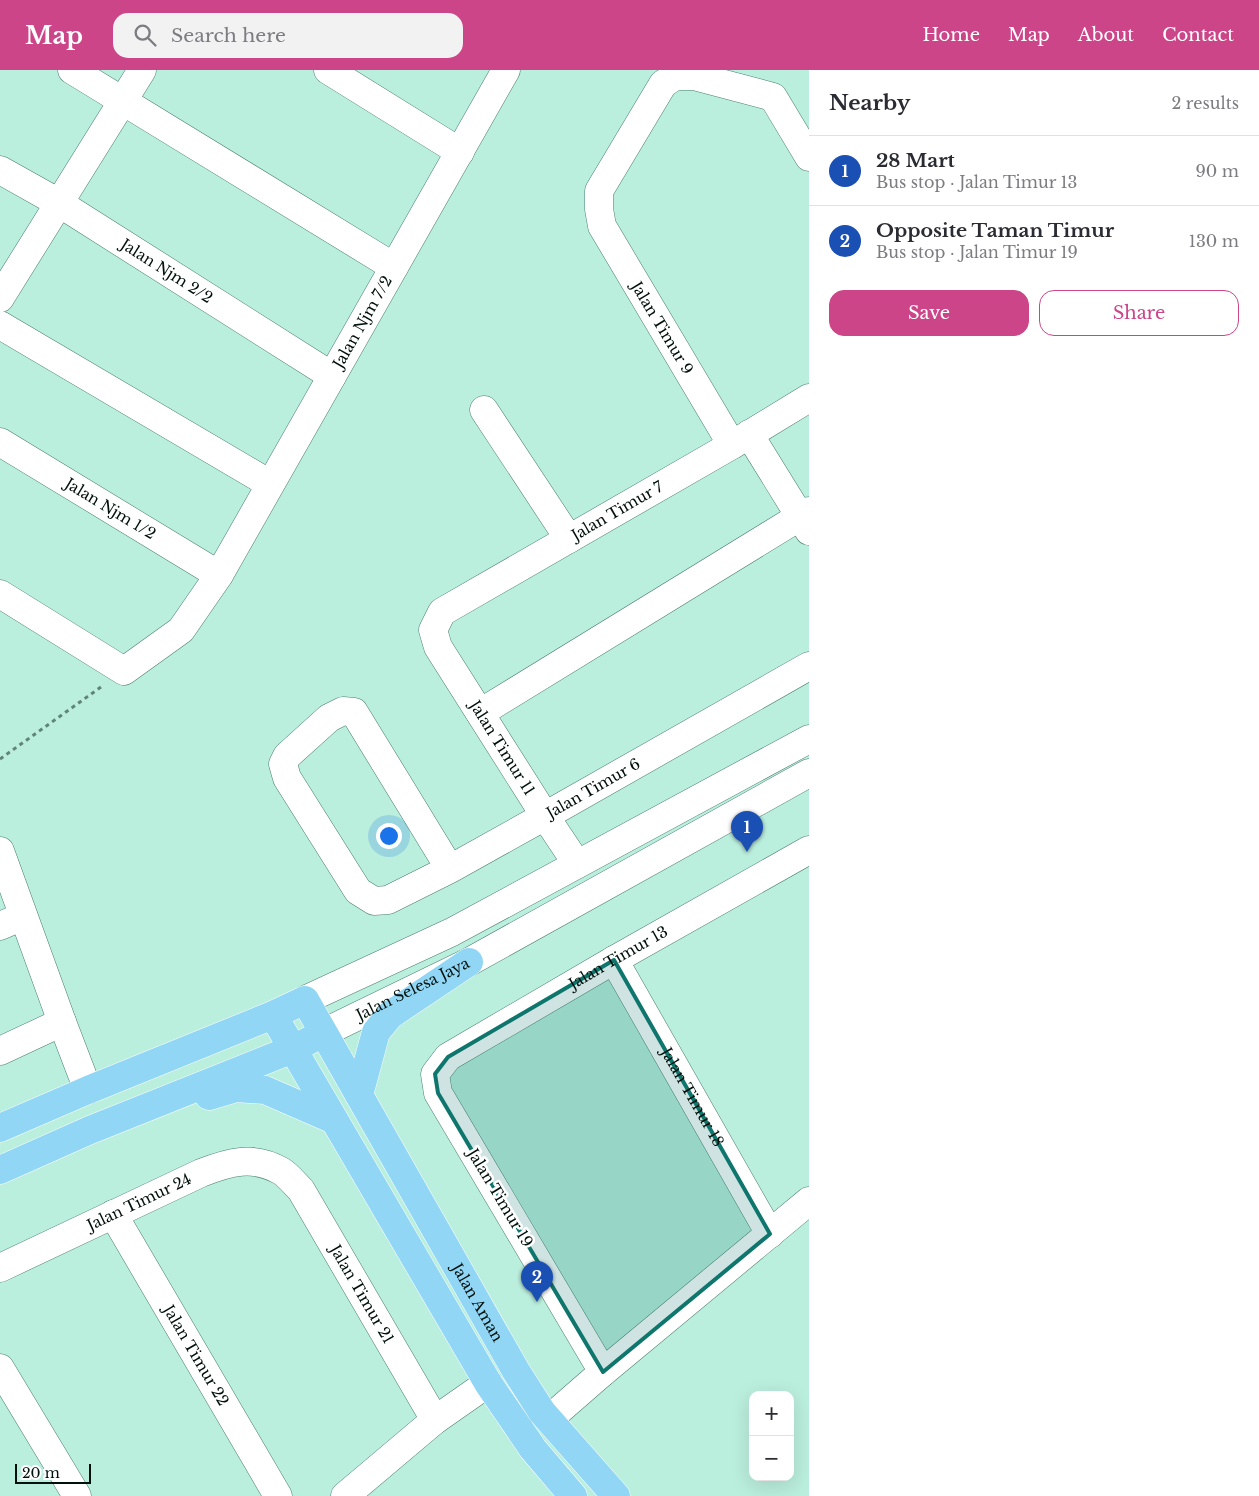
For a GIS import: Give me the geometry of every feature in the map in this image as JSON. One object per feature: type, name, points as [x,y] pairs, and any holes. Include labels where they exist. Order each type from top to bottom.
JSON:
[{"type":"main road","points":[[359,1095],[376,1032],[390,1015],[469,962]]},
{"type":"main road","points":[[0,1128],[305,1000]]},
{"type":"main road","name":"Jalan Aman","points":[[305,1000],[516,1371],[542,1412],[616,1496]]},
{"type":"main road","name":"Jalan Aman","points":[[273,1015],[488,1383],[533,1449],[573,1496]]},
{"type":"main road","name":"Jalan Selesa Jaya","points":[[0,1170],[90,1130],[293,1049],[323,1033]]},
{"type":"main road","points":[[90,1130],[236,1088],[265,1090],[334,1120]]},
{"type":"street","points":[[72,70],[394,267]]},
{"type":"street","points":[[0,298],[142,70]]},
{"type":"street","points":[[328,70],[460,152]]},
{"type":"street","name":"Jalan Njm 7/2","points":[[124,671],[181,630],[219,576],[506,70]]},
{"type":"street","name":"Jalan Timur 9","points":[[806,519],[740,440],[602,226],[599,209],[599,191],[663,84],[675,76],[694,76],[773,97],[809,156]]},
{"type":"street","name":"Jalan Njm 2/2","points":[[0,170],[59,203],[332,376]]},
{"type":"street","points":[[0,325],[270,484]]},
{"type":"street","name":"Jalan Timur 7","points":[[433,630],[442,612],[740,440],[809,398]]},
{"type":"street","points":[[484,410],[569,539]]},
{"type":"street","name":"Jalan Njm 1/2","points":[[0,442],[219,576]]},
{"type":"street","points":[[480,713],[806,519]]},
{"type":"street","points":[[0,594],[124,671]]},
{"type":"street","name":"Jalan Timur 11","points":[[433,630],[438,647],[577,864]]},
{"type":"street","name":"Jalan Timur 6","points":[[450,869],[354,712],[343,711],[330,718],[287,756],[284,764],[287,778],[358,891],[374,901],[388,900],[450,869],[809,666]]},
{"type":"street","points":[[305,1000],[452,932],[809,739]]},
{"type":"street","name":"Jalan Selesa Jaya","points":[[323,1033],[469,962],[809,773]]},
{"type":"street","points":[[0,852],[12,921],[62,1022],[88,1090]]},
{"type":"street","name":"Jalan Timur 13","points":[[435,1074],[448,1057],[614,960],[806,860]]},
{"type":"street","name":"Jalan Timur 18","points":[[614,960],[770,1234]]},
{"type":"street","points":[[0,1051],[62,1022]]},
{"type":"street","name":"Jalan Timur 19","points":[[435,1074],[438,1093],[602,1372]]},
{"type":"street","name":"Jalan Timur 24","points":[[0,1268],[201,1173],[225,1164],[245,1161],[263,1163],[282,1172]]},
{"type":"street","name":"Jalan Timur 21","points":[[282,1172],[301,1190],[435,1420]]},
{"type":"street","points":[[549,1419],[602,1372],[809,1201]]},
{"type":"street","name":"Jalan Timur 22","points":[[113,1214],[278,1496]]},
{"type":"street","points":[[0,1368],[77,1496]]},
{"type":"street","points":[[346,1496],[435,1420],[488,1383]]},
{"type":"path","points":[[0,759],[124,671]]},
{"type":"highlighted area","points":[[614,960],[770,1234],[603,1372],[438,1093],[435,1074],[448,1057]]},
{"type":"place","name":"28 Mart","points":[[747,852]]},
{"type":"place","name":"Opposite Taman Timur","points":[[537,1302]]}]
